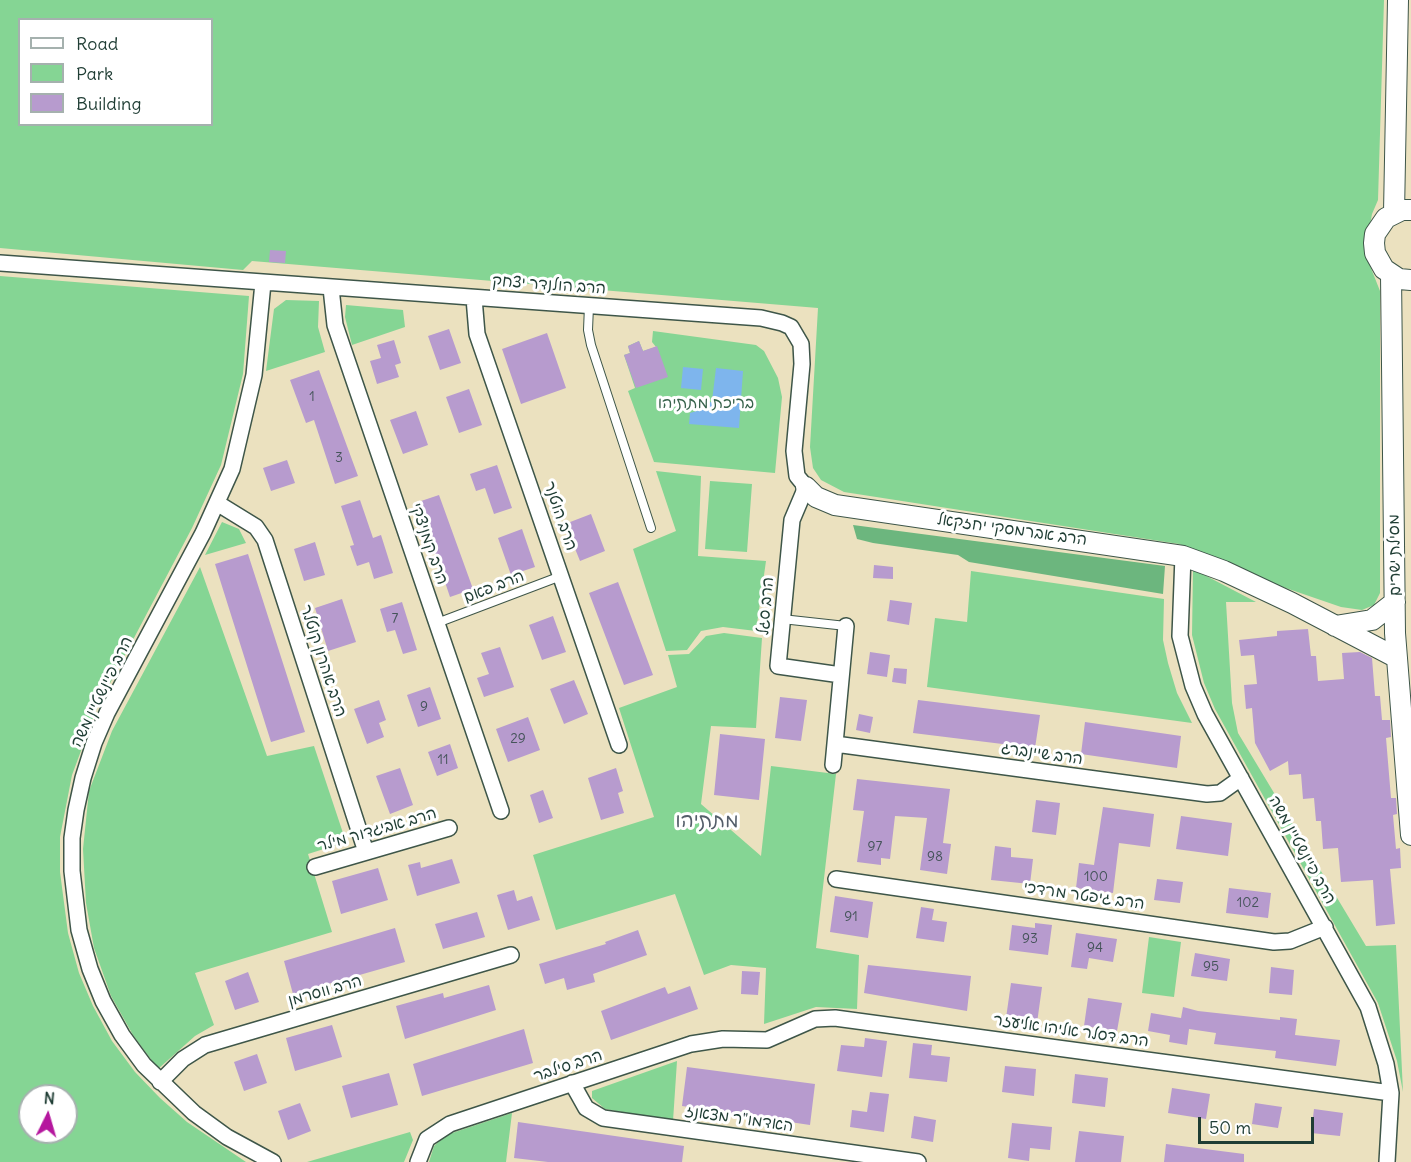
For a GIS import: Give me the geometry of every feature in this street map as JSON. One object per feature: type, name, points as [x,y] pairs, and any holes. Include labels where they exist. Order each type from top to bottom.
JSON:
[{"type":"street","points":[[1398,0],[1403,212],[1380,225],[1374,243],[1378,262],[1391,275],[1411,280]]},
{"type":"street","name":"הרב הולנדר יצחק","points":[[0,263],[761,318],[782,323],[798,335],[802,364],[794,451],[797,476],[806,488]]},
{"type":"street","name":"מסילת ישרים","points":[[1391,275],[1395,602],[1397,658],[1411,835]]},
{"type":"street","name":"הרב פיינשטיין משה","points":[[263,283],[249,403],[232,469],[217,504],[103,723],[83,778],[72,838],[75,906],[90,969],[103,1001],[122,1035],[160,1082],[226,1137],[273,1162]]},
{"type":"street","name":"הרב קמניצקי","points":[[331,288],[335,325],[501,811]]},
{"type":"street","name":"הרב הוטנר","points":[[474,298],[477,334],[619,745]]},
{"type":"street","name":"הרב אברמסקי יחזקאל","points":[[806,488],[816,497],[835,504],[1183,556],[1224,572],[1397,658]]},
{"type":"street","name":"הרב סגל","points":[[806,488],[792,520],[778,666],[841,675]]},
{"type":"street","name":"הרב אהרון קוטלר","points":[[217,504],[256,527],[265,540],[366,852]]},
{"type":"street","name":"הרב פיינשטיין משה","points":[[1183,556],[1179,613],[1180,636],[1205,714],[1368,1007],[1386,1064],[1391,1093],[1387,1162]]},
{"type":"street","points":[[1335,626],[1372,620],[1395,602]]},
{"type":"street","points":[[832,765],[846,626]]},
{"type":"street","name":"הרב שיינברג","points":[[835,744],[1207,794],[1220,793],[1240,778]]},
{"type":"street","name":"הרב אביגדור מילר","points":[[315,867],[449,828]]},
{"type":"street","name":"הרב גיפטר מרדכי","points":[[836,879],[1274,942],[1290,941],[1325,927]]},
{"type":"street","name":"הרב ווסרמן","points":[[160,1082],[183,1059],[205,1045],[511,955]]},
{"type":"street","name":"הרב דסלר אליהו אליעזר","points":[[750,1041],[773,1038],[815,1019],[835,1018],[1391,1093]]},
{"type":"street","name":"הרב סילבר","points":[[418,1162],[427,1139],[450,1124],[691,1044],[723,1039],[750,1041]]},
{"type":"street","name":"האדמו\"ר מצאנז","points":[[572,1083],[586,1108],[603,1118],[918,1162]]},
{"type":"lane","points":[[589,306],[588,330],[591,345],[651,528]]},
{"type":"lane","name":"הרב פאם","points":[[437,623],[561,576]]},
{"type":"lane","points":[[782,620],[846,626]]},
{"type":"green space","points":[[0,0],[1384,0],[1378,200],[1372,214],[1365,253],[1380,291],[1380,593],[1374,605],[1362,610],[1341,607],[1277,585],[1179,544],[844,492],[821,480],[813,468],[810,447],[818,308],[252,261],[243,270],[0,248]]},
{"type":"green space","points":[[0,276],[249,296],[243,374],[221,465],[192,528],[97,708],[72,775],[60,837],[60,872],[68,933],[79,973],[93,1006],[112,1041],[135,1072],[160,1098],[187,1122],[246,1162],[0,1162]]},
{"type":"green space","points":[[286,300],[319,301],[318,327],[325,352],[266,371],[274,309]]},
{"type":"green space","points":[[346,305],[403,310],[405,327],[352,345],[345,317]]},
{"type":"green space","name":"בריכת מתתיהו","points":[[653,331],[756,345],[764,351],[778,378],[782,397],[775,473],[654,462],[628,391],[635,388],[624,355],[630,353],[628,346],[639,341],[643,351],[656,347],[652,342]]},
{"type":"green space","points":[[656,471],[701,476],[698,556],[766,561],[756,631],[723,627],[701,631],[687,650],[666,651],[633,549],[676,531]]},
{"type":"green space","points":[[710,481],[752,484],[747,552],[705,549]]},
{"type":"green space","points":[[222,522],[239,529],[246,543],[205,555]]},
{"type":"green space","points":[[853,525],[1165,566],[1163,594],[969,562],[958,555],[873,543],[857,539]]},
{"type":"green space","points":[[200,567],[267,756],[314,746],[346,842],[308,854],[332,932],[195,973],[214,1025],[195,1036],[158,1069],[133,1035],[111,996],[94,948],[86,903],[83,849],[89,791],[112,731]]},
{"type":"green space","points":[[1193,569],[1256,602],[1226,602],[1232,703],[1238,733],[1366,946],[1396,945],[1403,1092],[1397,1061],[1378,1003],[1215,709],[1204,683],[1192,635]]},
{"type":"green space","points":[[971,571],[1164,599],[1163,640],[1168,663],[1177,693],[1192,723],[927,687],[935,618],[967,622]]},
{"type":"green space","points":[[724,633],[762,638],[756,728],[711,726],[701,804],[761,856],[771,766],[836,774],[816,948],[859,955],[857,1009],[816,1007],[764,1024],[766,968],[731,965],[704,975],[675,894],[556,930],[533,855],[654,817],[619,708],[677,687],[668,655],[689,654],[706,636]]},
{"type":"green space","points":[[1149,937],[1181,942],[1174,997],[1142,993]]},
{"type":"green space","points":[[677,1061],[673,1121],[605,1109],[592,1098],[592,1091]]},
{"type":"green space","points":[[512,1113],[506,1162],[429,1162],[434,1146],[446,1135]]},
{"type":"green space","points":[[410,1132],[413,1140],[404,1162],[307,1162]]},
{"type":"water","points":[[683,367],[703,369],[701,390],[681,388]]},
{"type":"water","points":[[716,368],[743,371],[739,428],[689,424],[690,413],[700,410],[712,401]]},
{"type":"building","points":[[270,250],[286,251],[285,263],[269,262]]},
{"type":"building","points":[[449,329],[461,363],[440,370],[428,336]]},
{"type":"building","points":[[547,333],[566,388],[521,404],[502,349]]},
{"type":"building","points":[[394,340],[401,363],[395,365],[399,377],[377,384],[370,361],[381,358],[377,345]]},
{"type":"building","points":[[639,341],[643,351],[657,346],[668,377],[636,388],[624,355],[630,353],[628,346]]},
{"type":"building","points":[[319,370],[358,476],[335,484],[314,420],[306,423],[290,380]]},
{"type":"building","points":[[469,389],[482,425],[459,433],[446,397]]},
{"type":"building","points":[[416,411],[428,445],[403,454],[390,420]]},
{"type":"building","points":[[287,460],[295,483],[271,491],[263,468]]},
{"type":"building","points":[[497,465],[512,508],[494,514],[485,488],[476,491],[470,474]]},
{"type":"building","points":[[439,495],[473,589],[450,597],[418,502]]},
{"type":"building","points":[[360,500],[373,538],[381,535],[393,573],[374,579],[369,562],[357,566],[350,546],[354,545],[341,506]]},
{"type":"building","points":[[591,514],[605,551],[580,561],[565,524]]},
{"type":"building","points":[[522,529],[535,567],[511,575],[498,538]]},
{"type":"building","points":[[315,542],[325,575],[304,581],[294,549]]},
{"type":"building","points":[[248,554],[305,732],[271,742],[215,564]]},
{"type":"building","points":[[874,565],[893,567],[893,579],[873,578]]},
{"type":"building","points":[[618,582],[653,675],[624,685],[589,593]]},
{"type":"building","points":[[342,599],[356,642],[328,651],[315,608]]},
{"type":"building","points":[[890,600],[912,603],[909,625],[887,621]]},
{"type":"building","points":[[402,602],[417,650],[403,654],[395,630],[387,632],[380,609]]},
{"type":"building","points":[[553,616],[566,652],[542,660],[529,625]]},
{"type":"building","points":[[1308,629],[1311,656],[1316,656],[1318,681],[1344,679],[1342,653],[1360,652],[1372,658],[1375,696],[1380,696],[1382,720],[1390,720],[1391,737],[1386,738],[1391,798],[1396,798],[1397,814],[1393,815],[1396,849],[1400,848],[1401,868],[1390,869],[1395,924],[1376,926],[1373,880],[1341,882],[1338,848],[1323,849],[1321,821],[1316,821],[1314,798],[1303,799],[1301,774],[1289,775],[1288,761],[1270,771],[1255,743],[1252,708],[1246,709],[1244,685],[1257,684],[1254,655],[1241,656],[1239,640],[1277,636],[1277,631]]},
{"type":"building","points":[[500,647],[514,687],[484,697],[477,678],[489,674],[481,653]]},
{"type":"building","points":[[870,652],[890,655],[887,677],[867,674]]},
{"type":"building","points":[[894,668],[907,669],[906,684],[892,682]]},
{"type":"building","points":[[574,680],[588,714],[564,724],[550,689]]},
{"type":"building","points":[[430,687],[441,719],[418,727],[407,695]]},
{"type":"building","points":[[780,697],[807,700],[801,741],[775,738]]},
{"type":"building","points":[[379,700],[386,720],[379,723],[384,737],[367,744],[354,709]]},
{"type":"building","points":[[918,700],[1040,715],[1035,748],[913,733]]},
{"type":"building","points":[[859,714],[873,717],[870,733],[856,730]]},
{"type":"building","points":[[528,717],[540,750],[508,762],[496,729]]},
{"type":"building","points":[[1085,722],[1181,736],[1177,768],[1081,754]]},
{"type":"building","points":[[720,734],[765,739],[759,800],[714,795]]},
{"type":"building","points":[[450,744],[458,768],[437,776],[428,752]]},
{"type":"building","points":[[400,768],[413,805],[390,814],[376,776]]},
{"type":"building","points":[[616,768],[623,791],[618,793],[624,813],[601,820],[588,778]]},
{"type":"building","points":[[857,779],[950,789],[943,843],[951,844],[947,874],[920,870],[927,818],[895,816],[890,859],[881,858],[881,865],[857,862],[864,811],[853,810]]},
{"type":"building","points":[[543,790],[553,818],[539,823],[530,795]]},
{"type":"building","points":[[1036,800],[1060,803],[1056,835],[1032,832]]},
{"type":"building","points":[[1103,807],[1154,814],[1150,847],[1119,843],[1113,893],[1076,888],[1079,863],[1094,865]]},
{"type":"building","points":[[1181,816],[1232,823],[1228,856],[1176,849]]},
{"type":"building","points":[[995,846],[1011,848],[1011,857],[1033,859],[1030,884],[991,880]]},
{"type":"building","points":[[452,859],[460,883],[417,896],[408,865],[420,862],[421,868]]},
{"type":"building","points":[[378,868],[388,900],[341,914],[332,881]]},
{"type":"building","points":[[1157,879],[1183,882],[1180,903],[1154,900]]},
{"type":"building","points":[[1229,888],[1271,893],[1268,918],[1226,913]]},
{"type":"building","points":[[514,890],[517,901],[532,896],[540,920],[508,930],[497,895]]},
{"type":"building","points":[[835,896],[873,902],[868,938],[830,932]]},
{"type":"building","points":[[921,907],[934,909],[932,920],[947,922],[944,942],[916,938]]},
{"type":"building","points":[[477,912],[485,937],[443,949],[435,924]]},
{"type":"building","points":[[1035,923],[1052,925],[1048,955],[1009,950],[1012,925],[1035,928]]},
{"type":"building","points":[[395,928],[405,962],[293,994],[284,961]]},
{"type":"building","points":[[638,930],[647,955],[593,974],[595,982],[567,990],[564,978],[545,984],[539,964],[606,944],[605,942]]},
{"type":"building","points":[[1076,933],[1117,939],[1113,962],[1089,958],[1087,969],[1071,967]]},
{"type":"building","points":[[1195,953],[1230,959],[1227,981],[1191,976]]},
{"type":"building","points":[[868,965],[971,976],[967,1011],[864,993]]},
{"type":"building","points":[[1271,967],[1294,970],[1292,995],[1269,993]]},
{"type":"building","points":[[742,971],[760,972],[758,995],[741,994]]},
{"type":"building","points":[[248,972],[259,1002],[235,1010],[225,981]]},
{"type":"building","points":[[1011,983],[1042,987],[1037,1023],[1006,1018]]},
{"type":"building","points":[[489,985],[496,1010],[405,1039],[396,1006],[443,993],[444,998]]},
{"type":"building","points":[[690,986],[698,1009],[611,1040],[601,1011],[665,987],[668,994]]},
{"type":"building","points":[[1088,998],[1122,1003],[1117,1031],[1084,1026]]},
{"type":"building","points":[[1183,1007],[1198,1011],[1280,1020],[1280,1017],[1297,1019],[1295,1035],[1340,1040],[1336,1066],[1275,1058],[1276,1051],[1214,1044],[1216,1033],[1189,1029],[1187,1045],[1169,1042],[1170,1035],[1148,1031],[1151,1013],[1181,1018]]},
{"type":"building","points":[[332,1025],[342,1057],[295,1071],[286,1038]]},
{"type":"building","points":[[524,1029],[533,1063],[422,1096],[413,1064]]},
{"type":"building","points":[[865,1038],[887,1041],[882,1077],[837,1071],[841,1045],[864,1047]]},
{"type":"building","points":[[913,1043],[932,1045],[931,1055],[950,1057],[947,1082],[909,1078]]},
{"type":"building","points":[[257,1054],[267,1083],[244,1091],[234,1062]]},
{"type":"building","points":[[1005,1066],[1036,1069],[1034,1096],[1002,1092]]},
{"type":"building","points":[[687,1067],[815,1084],[810,1125],[682,1106]]},
{"type":"building","points":[[389,1073],[398,1105],[351,1118],[342,1086]]},
{"type":"building","points":[[1075,1074],[1108,1078],[1105,1107],[1072,1103]]},
{"type":"building","points":[[1172,1088],[1210,1094],[1206,1119],[1168,1113]]},
{"type":"building","points":[[870,1092],[889,1094],[884,1132],[850,1127],[852,1110],[867,1112]]},
{"type":"building","points":[[300,1103],[311,1131],[288,1140],[278,1111]]},
{"type":"building","points":[[1255,1103],[1282,1107],[1278,1128],[1252,1124]]},
{"type":"building","points":[[1314,1109],[1343,1113],[1340,1136],[1311,1133]]},
{"type":"building","points":[[914,1116],[936,1120],[933,1142],[911,1138]]},
{"type":"building","points":[[518,1122],[684,1146],[682,1162],[548,1162],[514,1158]]},
{"type":"building","points":[[1012,1123],[1052,1127],[1050,1150],[1030,1148],[1029,1161],[1008,1158]]},
{"type":"building","points":[[1079,1131],[1124,1136],[1121,1162],[1075,1162]]},
{"type":"building","points":[[1166,1144],[1244,1154],[1244,1162],[1164,1162]]},
{"type":"district","name":"מתתיהו","points":[[707,821]]}]
